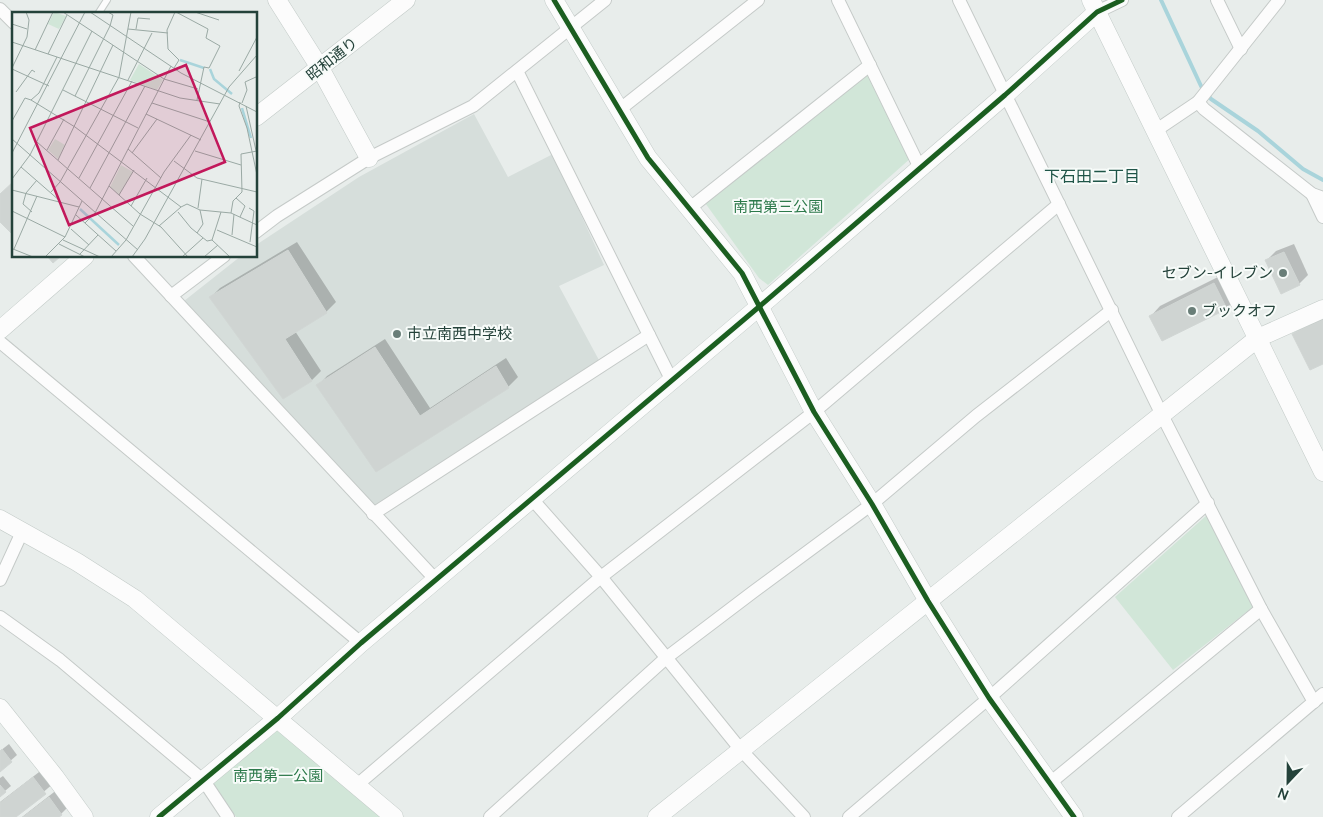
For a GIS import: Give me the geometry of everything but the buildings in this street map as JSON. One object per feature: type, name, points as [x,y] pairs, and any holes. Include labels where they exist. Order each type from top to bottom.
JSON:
[{"type":"street","points":[[277,0],[320,68],[369,158]]},
{"type":"street","name":"昭和通り","points":[[258,115],[406,0]]},
{"type":"street","points":[[554,0],[648,158],[742,273],[814,412],[872,504],[928,601],[989,698],[1074,817]]},
{"type":"street","points":[[258,230],[277,216],[369,158],[473,106],[605,0]]},
{"type":"street","points":[[619,110],[758,0]]},
{"type":"street","points":[[838,0],[920,168]]},
{"type":"street","points":[[959,0],[1162,415],[1261,609],[1318,698],[1178,817]]},
{"type":"street","points":[[159,817],[278,718],[361,643],[672,381],[1005,95],[1094,6],[1122,0]]},
{"type":"street","points":[[1217,0],[1241,49]]},
{"type":"street","points":[[1155,131],[1199,101],[1278,0]]},
{"type":"street","points":[[1094,6],[1323,472]]},
{"type":"street","points":[[0,9],[12,21]]},
{"type":"street","points":[[690,208],[870,66]]},
{"type":"street","points":[[517,71],[672,381]]},
{"type":"street","points":[[1199,101],[1204,109],[1317,196],[1323,217]]},
{"type":"street","points":[[357,785],[601,577],[814,412],[1059,204]]},
{"type":"street","points":[[0,330],[83,258]]},
{"type":"street","points":[[136,258],[436,580]]},
{"type":"street","points":[[171,296],[221,258]]},
{"type":"street","points":[[657,817],[1258,338],[1323,308]]},
{"type":"street","points":[[490,817],[666,658],[872,504],[976,416],[1112,310]]},
{"type":"street","points":[[373,514],[649,335]]},
{"type":"street","points":[[0,342],[361,643]]},
{"type":"street","points":[[532,499],[601,577],[741,750],[804,817]]},
{"type":"street","points":[[850,817],[989,698],[1208,504]]},
{"type":"street","points":[[0,519],[78,562],[136,599],[394,817]]},
{"type":"street","points":[[0,580],[22,532]]},
{"type":"street","points":[[1050,783],[1261,609]]},
{"type":"street","points":[[0,617],[60,660],[204,780],[228,817]]},
{"type":"street","points":[[0,708],[84,817]]},
{"type":"lane","points":[[99,12],[107,0]]},
{"type":"shaded area","name":"市立南西中学校","points":[[474,114],[508,177],[553,154],[604,265],[559,286],[600,362],[373,508],[183,306],[184,301],[238,258],[258,258],[258,244],[359,177]]},
{"type":"green space","name":"南西第三公園","points":[[869,70],[912,157],[768,285],[759,278],[703,200]]},
{"type":"green space","points":[[1207,515],[1254,606],[1173,670],[1115,597]]},
{"type":"green space","name":"南西第一公園","points":[[282,726],[382,817],[236,817],[213,783],[215,777]]},
{"type":"waterway","points":[[1161,0],[1201,86],[1211,99],[1258,131],[1303,169],[1323,180]]},
{"type":"cycle path","points":[[554,0],[648,158],[742,273],[814,412],[872,504],[928,601],[989,698],[1074,817]]},
{"type":"cycle path","points":[[159,817],[278,718],[361,643],[760,306],[1005,95],[1097,12],[1122,0]]},
{"type":"place","name":"セブン-イレブン","points":[[1283,273]]},
{"type":"place","name":"ブックオフ","points":[[1192,311]]},
{"type":"place","name":"市立南西中学校","points":[[397,334]]},
{"type":"district","name":"下石田二丁目","points":[[1092,176]]}]
